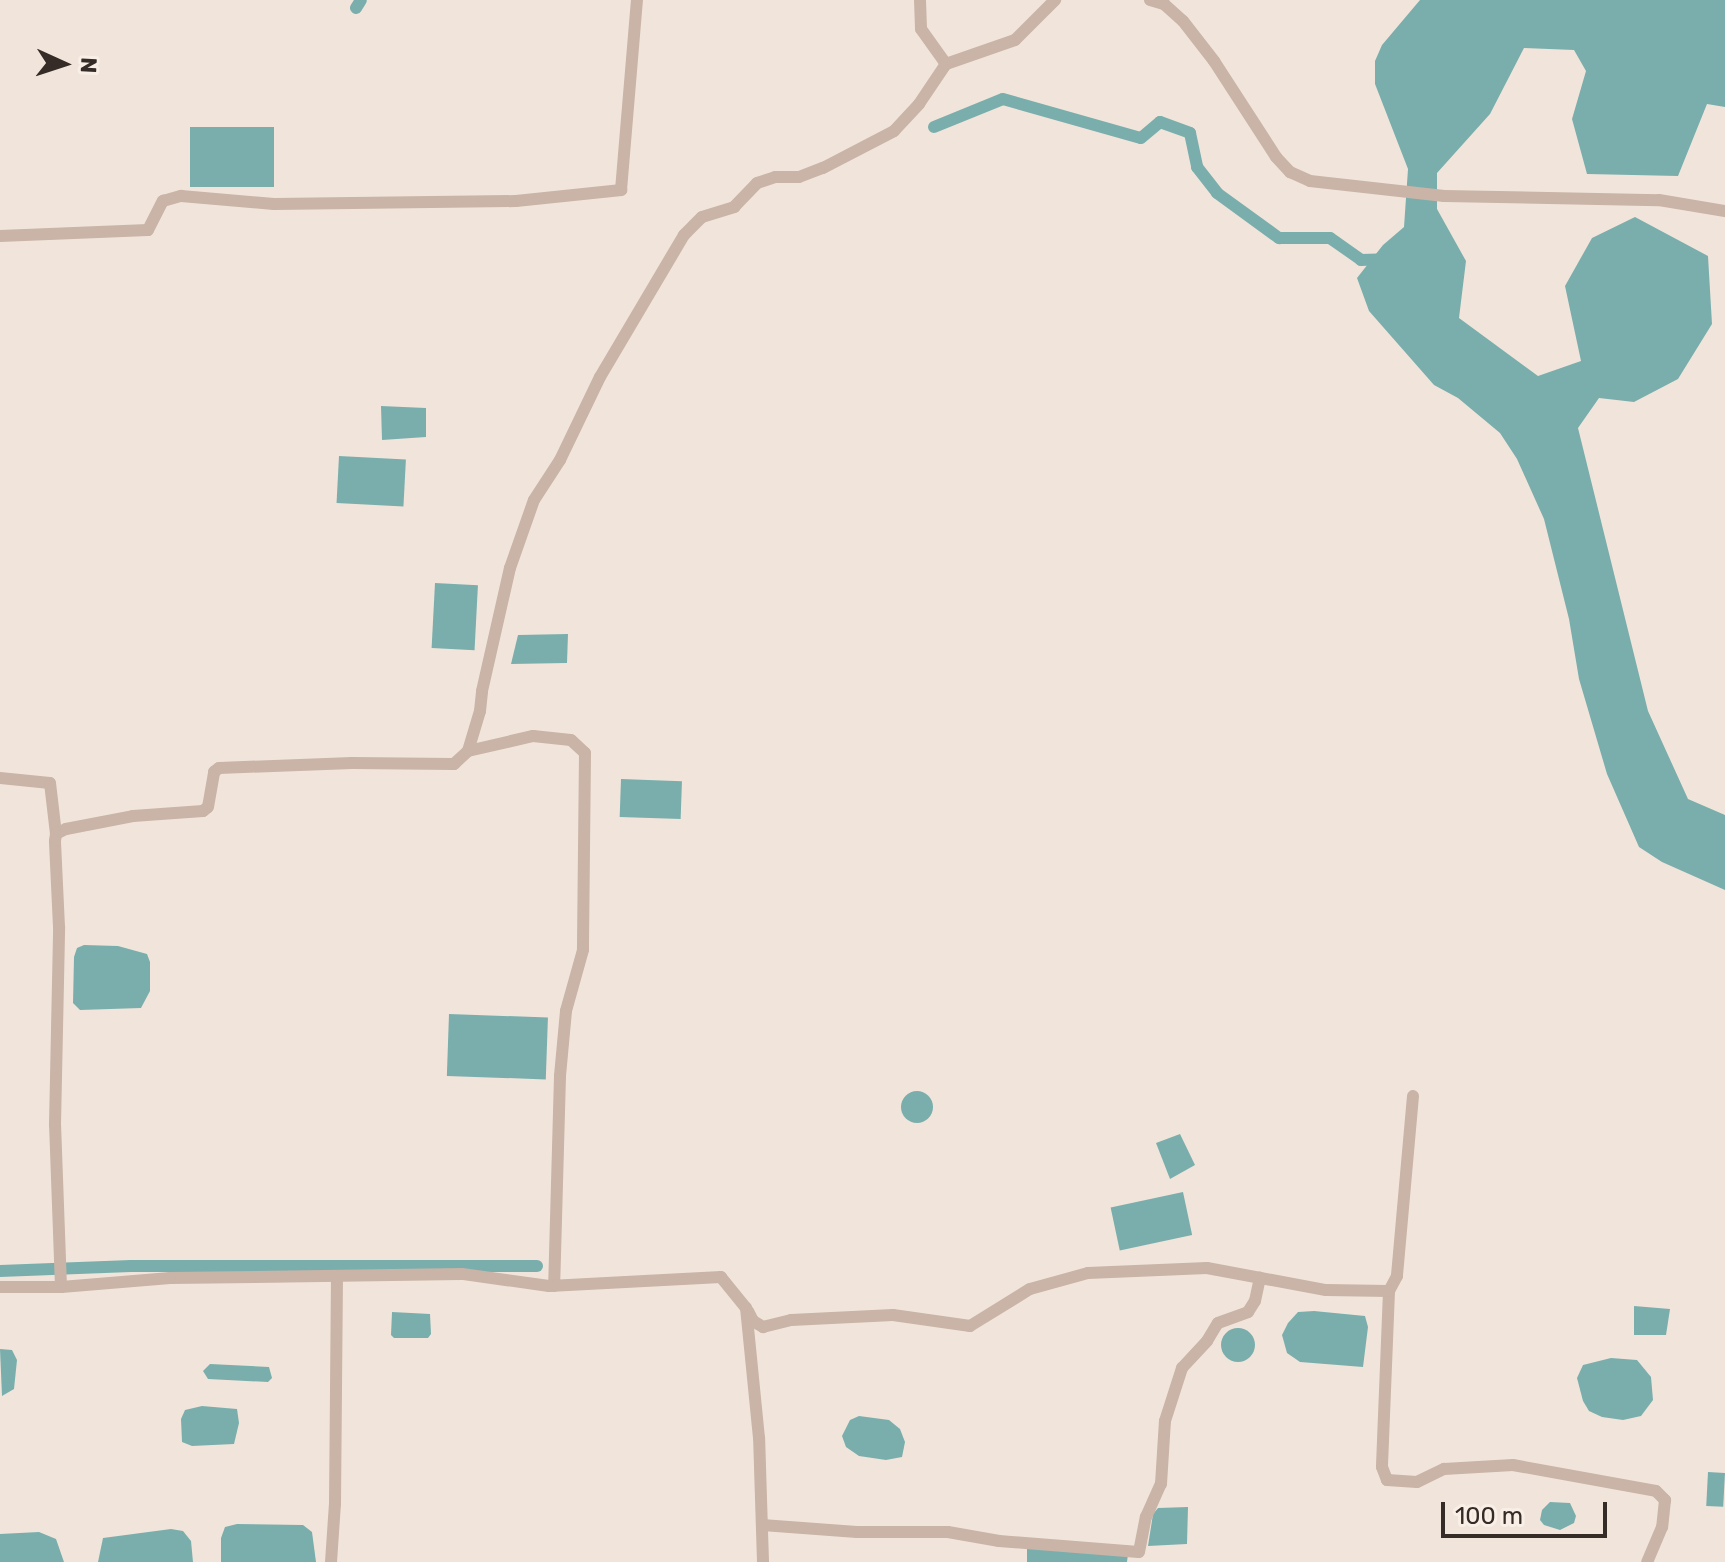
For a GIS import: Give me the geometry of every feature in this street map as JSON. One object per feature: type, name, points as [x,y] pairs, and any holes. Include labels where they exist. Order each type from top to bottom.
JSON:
[{"type":"street","points":[[0,236],[148,230],[163,201],[181,196],[274,204],[516,201],[621,190],[637,0]]},
{"type":"street","points":[[920,0],[921,29],[946,64]]},
{"type":"street","points":[[468,751],[510,568],[534,500],[560,460],[600,377],[684,235],[702,217],[734,207],[757,183],[775,177],[799,177],[823,168],[894,131],[919,104],[946,64],[1015,40],[1055,0]]},
{"type":"street","points":[[1150,0],[1164,4],[1183,21],[1214,61],[1276,157],[1290,172],[1310,181],[1444,196],[1659,200],[1725,211]]},
{"type":"street","points":[[56,834],[66,829],[133,816],[203,811],[208,807],[214,772],[219,768],[352,763],[454,764],[468,751],[533,736],[571,740],[585,753],[583,950],[566,1011],[560,1076],[554,1286]]},
{"type":"street","points":[[0,778],[50,783],[56,834],[55,1125],[61,1283]]},
{"type":"street","points":[[1413,1096],[1397,1276],[1389,1291],[1382,1467],[1387,1480],[1417,1482],[1444,1469],[1513,1465],[1660,1493],[1665,1500],[1662,1527],[1647,1562]]},
{"type":"street","points":[[0,1287],[170,1278],[462,1274],[554,1286],[721,1277],[753,1321],[763,1327],[791,1320],[893,1315],[970,1326],[1030,1289],[1088,1273],[1207,1268],[1326,1290],[1389,1291]]},
{"type":"street","points":[[331,1562],[335,1504],[337,1278]]},
{"type":"street","points":[[762,1525],[857,1532],[948,1532],[999,1541],[1139,1552],[1146,1517],[1161,1484],[1165,1421],[1182,1368],[1207,1341],[1218,1323],[1248,1312],[1255,1301],[1260,1278]]},
{"type":"street","points":[[746,1308],[759,1438],[763,1562]]},
{"type":"water","points":[[1420,0],[1725,0],[1725,107],[1707,104],[1678,176],[1587,174],[1572,119],[1586,71],[1574,50],[1524,48],[1490,114],[1437,173],[1437,209],[1466,261],[1459,318],[1538,376],[1581,361],[1565,286],[1592,238],[1635,217],[1708,256],[1712,324],[1678,379],[1634,402],[1599,398],[1578,428],[1648,711],[1688,799],[1725,815],[1725,890],[1662,862],[1639,847],[1607,774],[1579,679],[1569,619],[1544,519],[1517,459],[1500,433],[1458,398],[1434,385],[1369,311],[1357,278],[1383,245],[1404,227],[1408,169],[1375,84],[1375,61],[1382,45]]},
{"type":"water","points":[[190,127],[274,127],[274,187],[190,187]]},
{"type":"water","points":[[381,406],[426,408],[426,437],[382,440]]},
{"type":"water","points":[[339,456],[406,460],[403,506],[337,503]]},
{"type":"water","points":[[435,583],[478,585],[475,650],[432,648]]},
{"type":"water","points":[[568,634],[567,663],[511,664],[518,635]]},
{"type":"water","points":[[621,779],[682,781],[681,819],[620,817]]},
{"type":"water","points":[[84,945],[118,946],[147,954],[150,991],[141,1008],[80,1010],[73,1003],[74,957],[77,948]]},
{"type":"water","points":[[449,1014],[548,1017],[546,1079],[447,1076]]},
{"type":"water","points":[[917,1091],[929,1095],[933,1107],[929,1119],[917,1123],[905,1119],[901,1107],[905,1095]]},
{"type":"water","points":[[1180,1134],[1195,1165],[1170,1179],[1156,1143]]},
{"type":"water","points":[[1183,1192],[1192,1235],[1120,1250],[1111,1207]]},
{"type":"water","points":[[1634,1306],[1670,1309],[1666,1335],[1634,1335]]},
{"type":"water","points":[[392,1312],[430,1314],[431,1334],[428,1338],[394,1338],[391,1335]]},
{"type":"water","points":[[1298,1312],[1365,1316],[1368,1327],[1363,1367],[1300,1362],[1287,1353],[1282,1335],[1288,1323]]},
{"type":"water","points":[[1238,1328],[1250,1333],[1255,1345],[1250,1357],[1238,1362],[1226,1357],[1221,1345],[1226,1333]]},
{"type":"water","points":[[0,1349],[12,1350],[17,1360],[14,1389],[2,1396]]},
{"type":"water","points":[[1611,1358],[1637,1360],[1651,1377],[1653,1400],[1641,1416],[1623,1420],[1602,1417],[1589,1411],[1583,1401],[1577,1378],[1583,1365]]},
{"type":"water","points":[[210,1364],[269,1367],[272,1378],[268,1382],[208,1379],[203,1371]]},
{"type":"water","points":[[202,1406],[237,1409],[239,1423],[234,1444],[192,1446],[182,1442],[181,1419],[185,1410]]},
{"type":"water","points":[[859,1416],[889,1420],[900,1429],[905,1442],[902,1457],[886,1460],[859,1456],[846,1447],[842,1436],[850,1420]]},
{"type":"water","points":[[1708,1472],[1725,1473],[1723,1507],[1706,1506]]},
{"type":"water","points":[[1550,1502],[1570,1503],[1576,1516],[1574,1523],[1560,1530],[1544,1525],[1540,1520],[1542,1510]]},
{"type":"water","points":[[1188,1507],[1187,1544],[1148,1546],[1153,1514],[1158,1508]]},
{"type":"water","points":[[237,1524],[303,1525],[312,1532],[316,1562],[221,1562],[221,1538],[225,1527]]},
{"type":"water","points":[[171,1529],[183,1531],[191,1541],[193,1562],[98,1562],[103,1538]]},
{"type":"water","points":[[39,1532],[56,1539],[64,1562],[0,1562],[0,1534]]},
{"type":"water","points":[[1027,1546],[1128,1554],[1127,1562],[1027,1562]]},
{"type":"waterway","points":[[356,8],[361,0]]},
{"type":"waterway","points":[[934,127],[1003,99],[1141,138],[1160,122],[1190,133],[1197,167],[1217,193],[1279,238],[1330,238],[1361,260],[1386,259]]},
{"type":"waterway","points":[[0,1271],[131,1266],[537,1266]]}]
